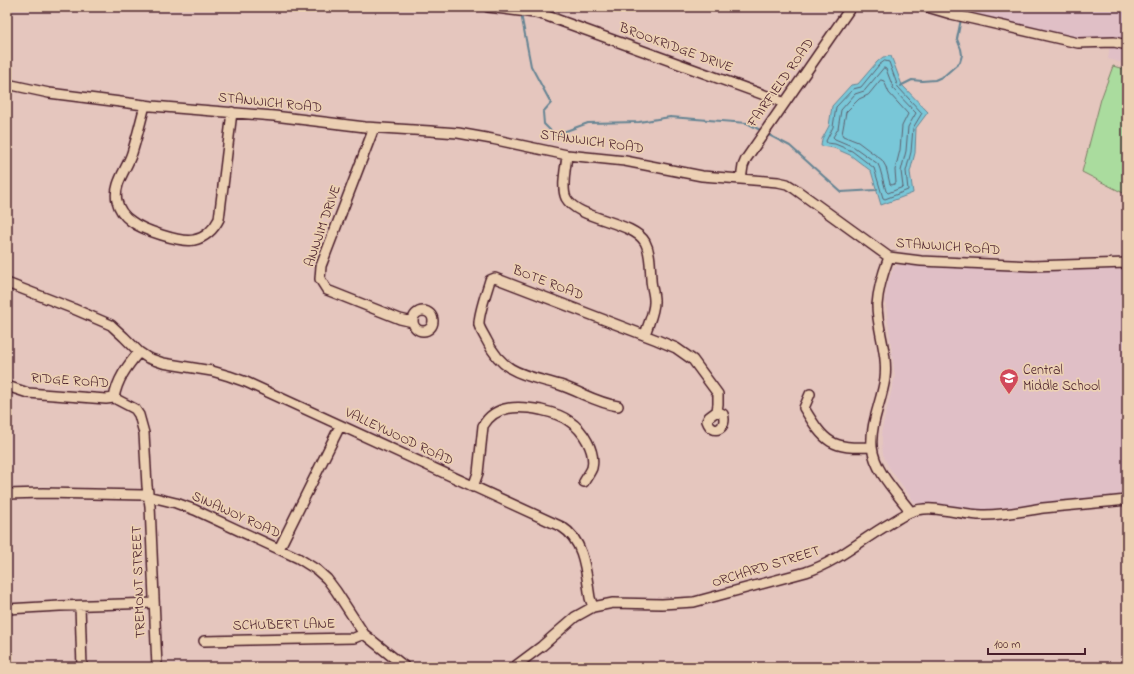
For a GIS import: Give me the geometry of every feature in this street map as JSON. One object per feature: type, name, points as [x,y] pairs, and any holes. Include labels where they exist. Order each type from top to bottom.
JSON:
[{"type":"street","name":"BROOKRIDGE DRIVE","points":[[488,7],[543,14],[730,82],[778,100],[784,104]]},
{"type":"street","name":"FAIRFIELD ROAD","points":[[741,179],[744,162],[851,7]]},
{"type":"street","points":[[927,7],[1078,43],[1114,42],[1127,45]]},
{"type":"street","name":"STANWICH ROAD","points":[[7,84],[42,92],[145,105],[274,116],[374,128],[430,130],[468,134],[567,155],[625,161],[702,176],[773,181],[791,186],[889,257],[921,261],[1032,266],[1127,263]]},
{"type":"street","points":[[145,105],[131,155],[120,178],[116,200],[121,212],[132,222],[168,237],[190,241],[206,235],[212,230],[219,219],[232,112]]},
{"type":"street","name":"ANNJIM DRIVE","points":[[374,128],[321,266],[320,278],[326,290],[400,319],[414,322]]},
{"type":"street","points":[[567,155],[564,186],[566,197],[571,204],[581,210],[629,229],[645,242],[648,250],[650,280],[655,301],[645,335]]},
{"type":"street","points":[[889,257],[881,280],[878,299],[878,315],[886,368],[883,389],[872,433],[872,447],[884,477],[911,512]]},
{"type":"street","name":"BOTE ROAD","points":[[618,406],[606,404],[561,386],[524,375],[511,370],[505,365],[497,357],[479,325],[481,310],[490,280],[495,278],[676,348],[693,360],[718,394],[717,411]]},
{"type":"street","name":"VALLEYWOOD ROAD","points":[[7,283],[107,323],[115,328],[139,352],[148,358],[163,363],[212,371],[257,387],[473,487],[555,523],[568,531],[574,537],[579,547],[593,606]]},
{"type":"street","points":[[114,398],[116,388],[123,373],[139,352]]},
{"type":"street","name":"RIDGE ROAD","points":[[7,386],[28,393],[106,399],[114,398],[135,409],[141,420],[144,433],[149,497]]},
{"type":"street","points":[[810,394],[804,408],[823,436],[840,446],[850,448],[872,447]]},
{"type":"street","points":[[473,487],[478,473],[483,426],[487,420],[498,411],[521,407],[555,414],[569,420],[578,427],[592,454],[592,468],[584,482]]},
{"type":"street","points":[[278,549],[340,426]]},
{"type":"street","name":"SINAWOY ROAD","points":[[7,494],[115,494],[149,497],[176,503],[190,508],[304,561],[317,570],[327,579],[336,591],[364,634],[405,667]]},
{"type":"street","name":"TREMONT STREET","points":[[149,497],[157,667]]},
{"type":"street","name":"ORCHARD STREET","points":[[514,667],[542,646],[575,617],[593,606],[619,602],[662,604],[694,602],[813,570],[834,560],[877,531],[911,512],[924,509],[935,509],[971,515],[988,515],[1127,500]]},
{"type":"street","points":[[7,609],[154,604]]},
{"type":"street","points":[[80,606],[82,667]]},
{"type":"street","name":"SCHUBERT LANE","points":[[204,641],[354,638],[364,634]]},
{"type":"shaded area","points":[[971,7],[1127,7],[1127,64],[1108,59],[1110,45],[969,14]]},
{"type":"shaded area","name":"Central Middle School","points":[[898,265],[1041,270],[1127,269],[1127,494],[982,510],[915,503],[888,466],[883,454],[882,443],[882,429],[895,377],[885,297],[888,282],[894,267]]},
{"type":"green space","points":[[1113,66],[1127,70],[1127,195],[1082,172],[1101,99]]},
{"type":"water","points":[[891,56],[902,85],[928,112],[916,128],[915,153],[910,172],[913,193],[881,205],[871,171],[850,155],[834,148],[821,146],[822,139],[829,126],[832,106],[851,85],[858,84],[877,62],[883,57]]},
{"type":"waterway","points":[[963,14],[965,7]]},
{"type":"waterway","points":[[521,14],[531,66],[551,103],[543,112],[544,124],[555,135],[588,123],[639,122],[670,117],[747,123],[762,131]]},
{"type":"waterway","points":[[901,86],[912,80],[935,80],[944,76],[960,62],[962,55],[957,39],[961,19]]},
{"type":"waterway","points":[[767,134],[790,146],[841,192],[877,189]]},
{"type":"place","name":"Central Middle School","points":[[1009,395]]}]
